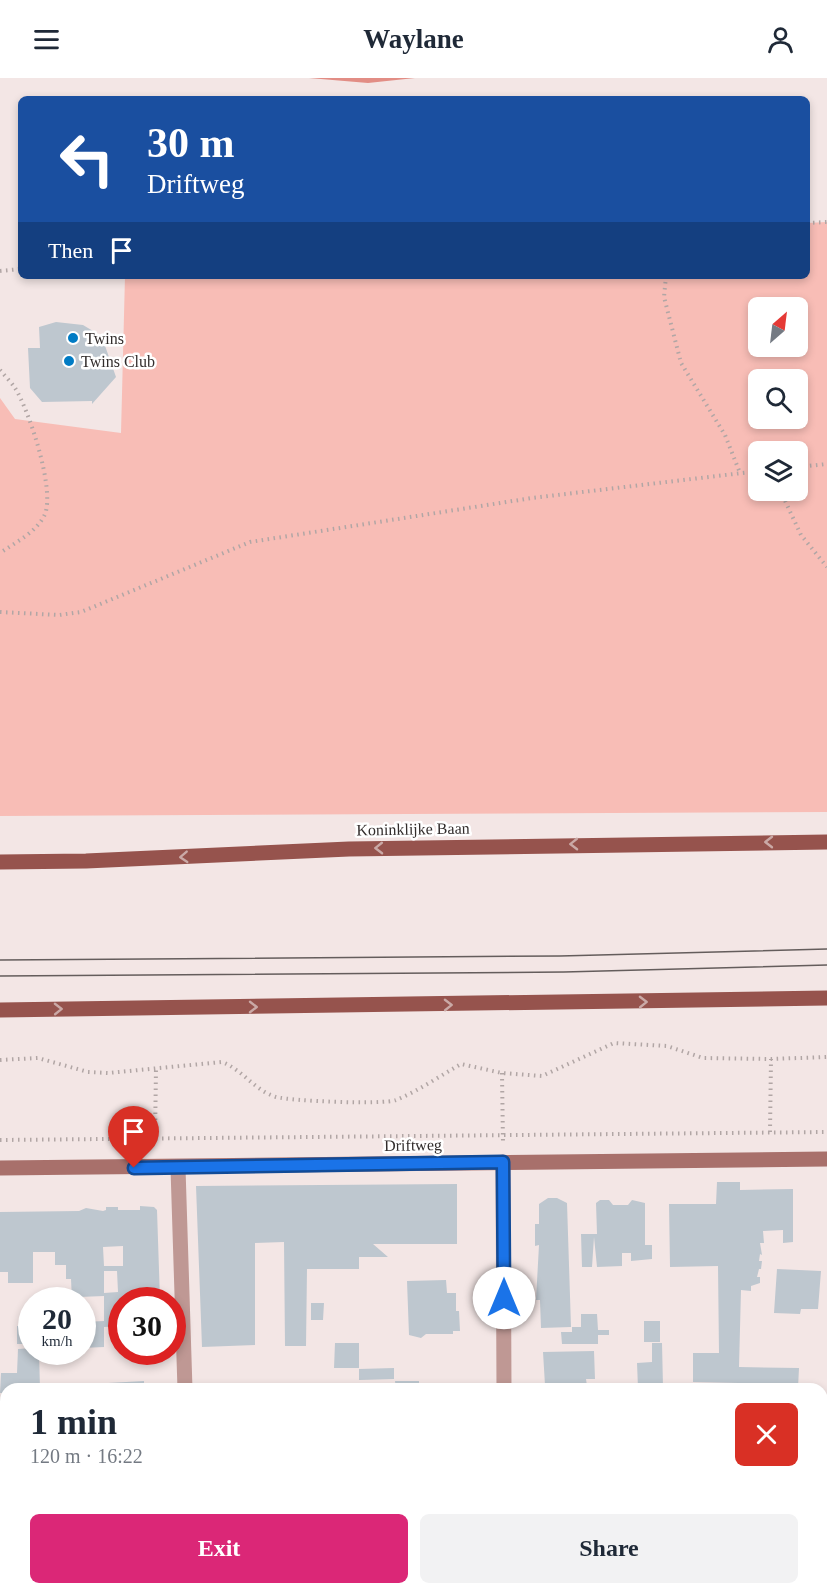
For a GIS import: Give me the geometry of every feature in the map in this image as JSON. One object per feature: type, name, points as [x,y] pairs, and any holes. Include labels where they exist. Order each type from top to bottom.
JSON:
[{"type":"main road","name":"Koninklijke Baan","points":[[0,862],[86,861],[360,849],[827,842]]},
{"type":"main road","points":[[0,1010],[827,998]]},
{"type":"street","name":"Driftweg","points":[[0,1168],[827,1159]]},
{"type":"street","points":[[503,1162],[504,1383]]},
{"type":"street","points":[[178,1167],[185,1383]]},
{"type":"path","points":[[810,223],[827,222]]},
{"type":"path","points":[[0,271],[18,268]]},
{"type":"path","points":[[666,279],[664,297],[681,363],[725,435],[740,473]]},
{"type":"path","points":[[0,370],[16,388],[38,450],[47,507],[33,531],[0,553]]},
{"type":"path","points":[[808,466],[827,464]]},
{"type":"path","points":[[0,612],[59,615],[81,612],[250,542],[532,498],[748,472]]},
{"type":"path","points":[[785,501],[801,535],[827,567]]},
{"type":"path","points":[[0,1060],[38,1058],[88,1072],[222,1062],[235,1067],[261,1090],[276,1097],[302,1101],[394,1101],[461,1064],[502,1073],[542,1076],[614,1043],[667,1046],[703,1058],[827,1057]]},
{"type":"path","points":[[770,1132],[771,1059]]},
{"type":"path","points":[[155,1138],[156,1068]]},
{"type":"path","points":[[502,1073],[503,1135]]},
{"type":"path","points":[[0,1140],[827,1132]]},
{"type":"shaded area","points":[[309,78],[415,78],[368,83]]},
{"type":"shaded area","points":[[827,222],[827,812],[0,816],[0,398],[15,419],[121,433],[125,279],[810,279],[810,223]]},
{"type":"building","name":"Twins Club","points":[[56,322],[83,325],[93,331],[93,340],[103,340],[116,377],[92,404],[92,401],[42,402],[30,388],[28,348],[40,348],[39,327]]},
{"type":"building","points":[[717,1182],[740,1182],[740,1190],[793,1189],[793,1242],[783,1243],[783,1230],[763,1231],[764,1243],[760,1243],[762,1255],[760,1254],[759,1261],[762,1261],[761,1269],[757,1277],[760,1277],[760,1283],[751,1286],[751,1291],[741,1290],[739,1367],[799,1368],[798,1383],[693,1382],[693,1353],[719,1353],[718,1266],[670,1267],[669,1204],[716,1204]]},
{"type":"building","points":[[457,1184],[457,1244],[373,1244],[388,1257],[359,1257],[359,1269],[307,1269],[306,1346],[285,1346],[284,1242],[255,1243],[255,1345],[202,1347],[196,1186]]},
{"type":"building","points":[[548,1198],[557,1198],[567,1203],[571,1327],[541,1328],[540,1300],[536,1300],[539,1245],[535,1246],[535,1224],[539,1224],[539,1204]]},
{"type":"building","points":[[600,1200],[609,1200],[613,1205],[628,1205],[632,1200],[645,1203],[645,1245],[652,1245],[652,1259],[631,1261],[631,1253],[622,1253],[622,1266],[597,1267],[594,1237],[592,1267],[582,1267],[581,1234],[597,1234],[596,1203]]},
{"type":"building","points":[[140,1206],[154,1207],[157,1210],[160,1287],[118,1287],[117,1271],[104,1271],[104,1293],[108,1293],[108,1327],[104,1327],[104,1347],[96,1347],[96,1321],[104,1321],[104,1296],[96,1296],[96,1287],[71,1287],[71,1279],[66,1279],[66,1265],[55,1265],[55,1252],[33,1252],[33,1283],[8,1283],[8,1272],[0,1272],[0,1212],[79,1211],[86,1208],[103,1211],[106,1207],[118,1207],[118,1210],[140,1210]],"holes":[[[123,1246],[123,1266],[104,1266],[103,1247]]]},
{"type":"building","points":[[777,1269],[821,1271],[818,1309],[801,1309],[800,1314],[774,1313]]},
{"type":"building","points":[[446,1280],[447,1293],[456,1293],[456,1311],[459,1311],[460,1331],[453,1331],[453,1334],[426,1334],[421,1338],[409,1335],[407,1281]]},
{"type":"building","points":[[311,1303],[324,1303],[323,1320],[311,1320]]},
{"type":"building","points":[[581,1314],[597,1314],[598,1330],[609,1330],[609,1335],[598,1335],[598,1344],[562,1344],[561,1332],[572,1332],[572,1327],[581,1327]]},
{"type":"building","points":[[644,1321],[660,1321],[660,1342],[644,1342]]},
{"type":"building","points":[[335,1343],[359,1343],[359,1368],[334,1368]]},
{"type":"building","points":[[652,1343],[662,1343],[663,1383],[638,1383],[637,1363],[652,1362]]},
{"type":"building","points":[[18,1349],[18,1365],[39,1365],[40,1383],[0,1383],[1,1373],[17,1373]]},
{"type":"building","points":[[594,1351],[595,1379],[586,1379],[587,1383],[545,1383],[543,1352]]},
{"type":"building","points":[[394,1368],[394,1379],[359,1380],[359,1369]]},
{"type":"building","points":[[144,1381],[144,1383],[108,1383]]},
{"type":"building","points":[[395,1381],[419,1381],[419,1383],[395,1383]]},
{"type":"tram line","points":[[0,960],[560,956],[827,949]]},
{"type":"tram line","points":[[0,976],[564,972],[827,965]]},
{"type":"place","name":"Twins","points":[[73,338]]},
{"type":"place","name":"Twins Club","points":[[69,361]]},
{"type":"route","points":[[134,1168],[503,1162],[504,1298]]}]
